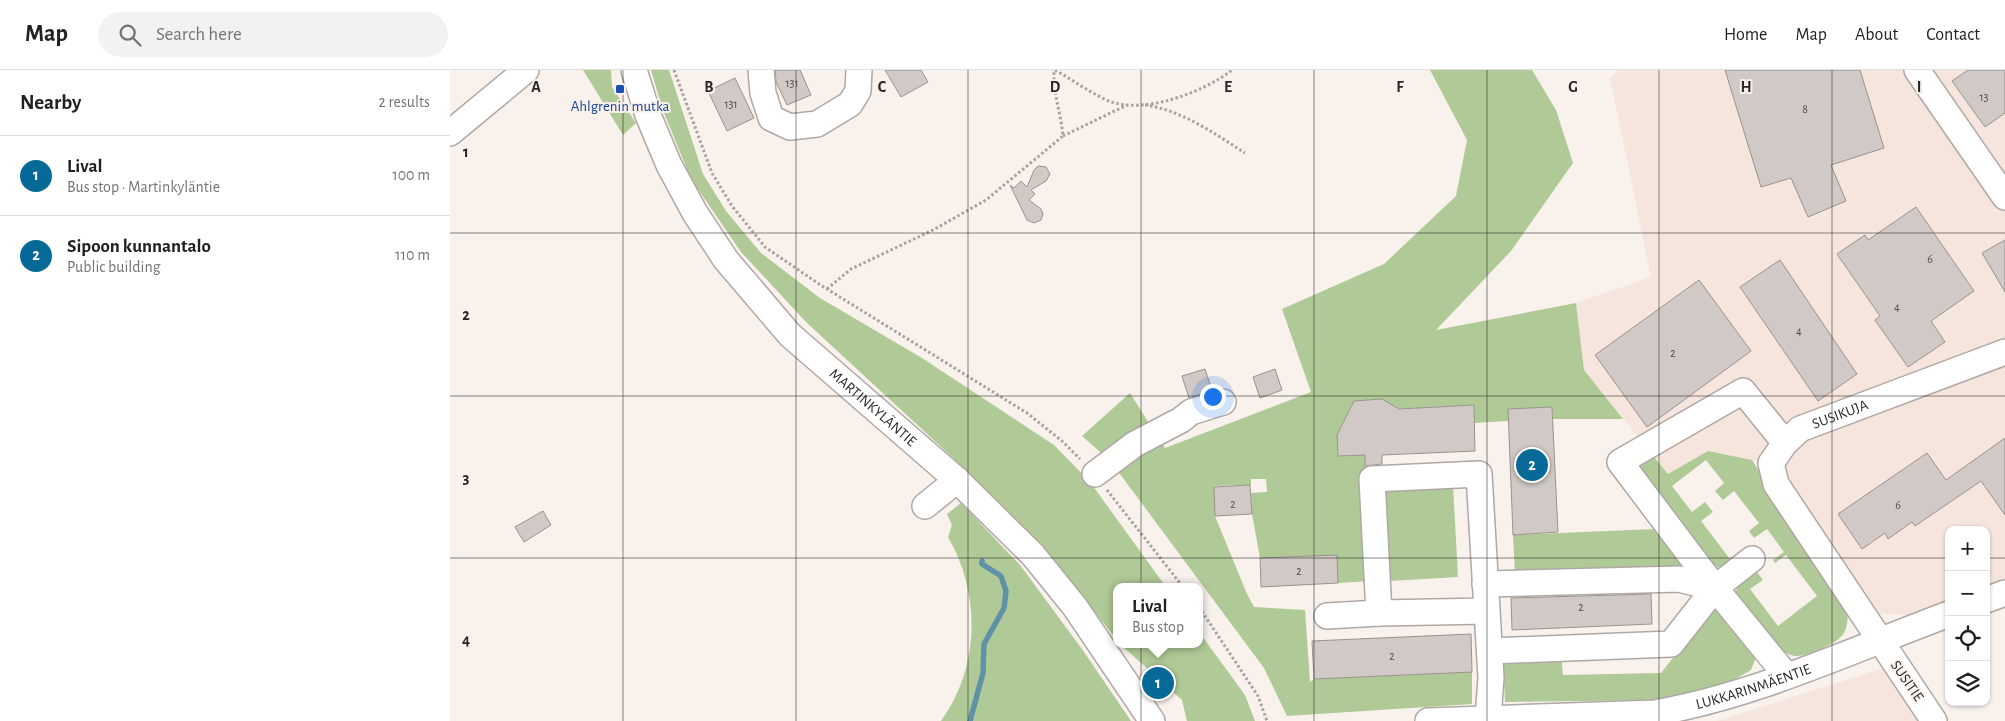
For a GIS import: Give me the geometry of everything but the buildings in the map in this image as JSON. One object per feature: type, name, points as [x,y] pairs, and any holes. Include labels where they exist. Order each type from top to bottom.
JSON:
[{"type":"street","points":[[450,133],[526,70]]},
{"type":"street","name":"MARTINKYLÄNTIE","points":[[634,70],[648,115],[669,165],[696,213],[726,260],[790,335],[957,480],[1033,555],[1075,607],[1152,721]]},
{"type":"street","points":[[761,70],[763,93],[771,118],[790,127],[803,127],[817,124],[850,104],[858,91],[859,70]]},
{"type":"street","points":[[1917,70],[2005,197]]},
{"type":"street","name":"SUSIKUJA","points":[[1880,640],[1776,484],[1771,463],[1784,443],[1800,429],[2005,352]]},
{"type":"street","points":[[1784,443],[1742,391],[1620,462],[1715,588],[1786,675]]},
{"type":"street","points":[[1095,474],[1135,444],[1181,420],[1191,412],[1223,402]]},
{"type":"street","points":[[1379,613],[1372,479],[1479,474],[1491,678],[1488,718]]},
{"type":"street","points":[[925,506],[957,480]]},
{"type":"street","points":[[1490,651],[1671,644],[1715,588],[1752,559]]},
{"type":"street","points":[[1485,584],[1679,579],[1715,588]]},
{"type":"street","points":[[1990,599],[2005,593]]},
{"type":"street","points":[[1327,616],[1487,611]]},
{"type":"street","name":"LUKKARINMÄENTIE","points":[[1428,721],[1655,713],[1718,700],[1830,661],[1945,616]]},
{"type":"street","name":"SUSITIE","points":[[1880,640],[1934,721]]},
{"type":"path","points":[[674,70],[712,173],[732,206],[765,247],[827,289],[1027,413],[1062,441],[1095,474],[1180,583]]},
{"type":"path","points":[[1063,136],[1061,115],[1053,86],[1055,70],[1110,101],[1157,106],[1190,120],[1245,153]]},
{"type":"path","points":[[1142,104],[1200,90],[1218,81],[1232,70]]},
{"type":"path","points":[[827,289],[852,269],[933,230],[986,200],[1063,136],[1128,104]]},
{"type":"path","points":[[1203,614],[1258,696],[1267,721]]},
{"type":"shaded area","points":[[1619,70],[2005,70],[2005,583],[1990,588],[1990,526],[1945,526],[1945,604],[1912,615],[1880,614],[1787,477],[1787,468],[1708,451],[1668,474],[1584,370],[1576,303],[1651,277],[1610,78]]},
{"type":"shaded area","points":[[1884,668],[1922,721],[1717,721]]},
{"type":"green space","points":[[583,70],[611,70],[612,87],[636,123],[623,135]]},
{"type":"green space","points":[[651,70],[669,70],[703,174],[726,211],[761,253],[820,298],[922,358],[1054,445],[1090,482],[1163,583],[1113,583],[1113,635],[1041,546],[965,469],[806,322],[741,252],[691,179],[662,108]]},
{"type":"green space","points":[[1430,70],[1532,70],[1556,110],[1573,163],[1511,251],[1436,330],[1576,303],[1584,370],[1623,419],[1553,419],[1552,407],[1508,409],[1508,421],[1475,423],[1473,405],[1394,409],[1394,406],[1382,399],[1354,401],[1337,436],[1338,456],[1365,455],[1369,581],[1338,583],[1337,556],[1260,558],[1252,514],[1251,493],[1267,492],[1266,479],[1251,479],[1251,485],[1214,486],[1215,516],[1254,607],[1305,610],[1310,682],[1314,679],[1472,672],[1472,704],[1287,716],[1264,668],[1203,586],[1203,583],[1201,583],[1114,466],[1157,436],[1165,448],[1311,392],[1282,309],[1384,264],[1456,196],[1467,140]]},
{"type":"green space","points":[[1130,393],[1152,428],[1108,459],[1082,436]]},
{"type":"green space","points":[[1649,451],[1668,474],[1708,451],[1752,460],[1847,607],[1848,619],[1846,630],[1840,638],[1829,645],[1804,655],[1788,654],[1779,648],[1754,620],[1735,593],[1743,577],[1754,568],[1763,580],[1750,589],[1778,626],[1817,596],[1786,555],[1775,563],[1773,560],[1784,552],[1767,529],[1754,538],[1749,531],[1759,523],[1734,491],[1723,500],[1715,491],[1724,483],[1706,460],[1672,486],[1692,512],[1705,502],[1713,512],[1701,521],[1733,563],[1715,568],[1633,461]]},
{"type":"green space","points":[[1453,486],[1458,577],[1390,581],[1385,489]]},
{"type":"green space","points":[[961,503],[1020,565],[1082,649],[1131,721],[941,721],[954,700],[963,677],[969,654],[972,630],[971,606],[966,582],[959,559],[948,537],[952,525],[947,514]]},
{"type":"green space","points":[[1655,529],[1689,568],[1515,573],[1513,535]]},
{"type":"green space","points":[[1715,605],[1754,652],[1755,660],[1751,670],[1732,681],[1662,700],[1505,702],[1503,656],[1561,654],[1563,675],[1661,673]]},
{"type":"green space","points":[[1203,637],[1245,695],[1255,721],[1187,721],[1182,700],[1124,648],[1203,648]]},
{"type":"waterway","points":[[970,721],[983,673],[984,644],[1004,608],[1006,591],[1001,576],[982,564],[982,561]]},
{"type":"place","name":"Ahlgrenin mutka","points":[[620,89]]},
{"type":"place","name":"Sipoon kunnantalo","points":[[1532,465]]},
{"type":"place","name":"Lival","points":[[1158,683]]}]
